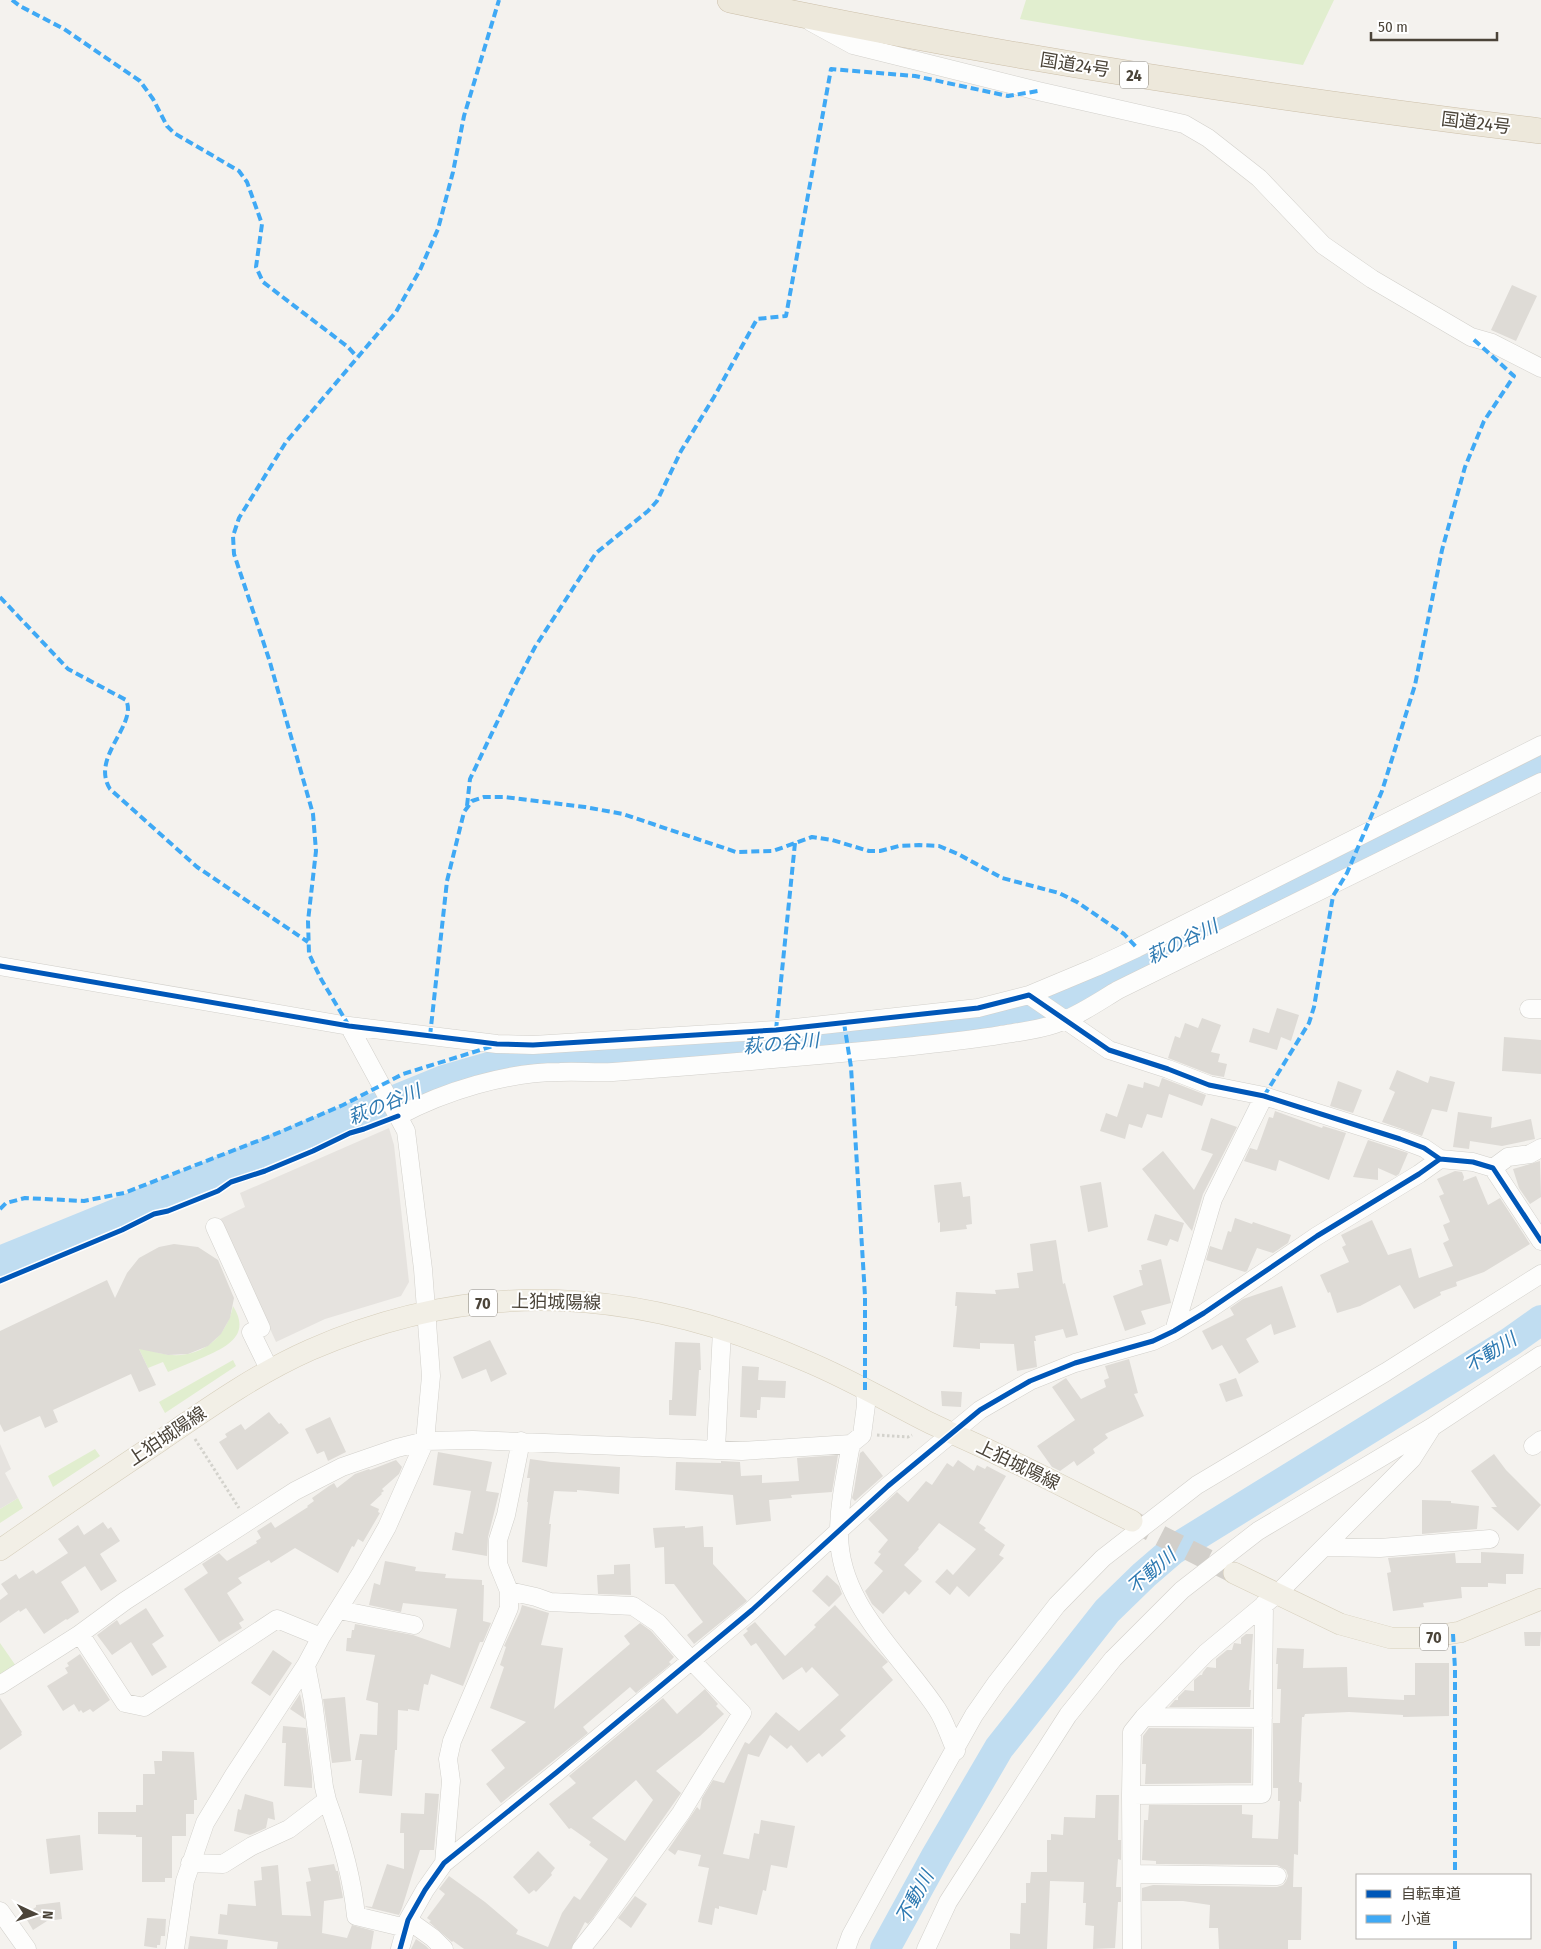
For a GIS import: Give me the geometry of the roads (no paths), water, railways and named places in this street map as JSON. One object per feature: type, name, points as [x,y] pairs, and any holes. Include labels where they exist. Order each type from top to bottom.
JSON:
[{"type":"highway","name":"国道24号","points":[[730,0],[1044,61],[1278,97],[1541,131]]},
{"type":"main road","name":"上狛城陽線","points":[[0,1550],[205,1410],[270,1371],[308,1351],[368,1327],[425,1312],[494,1302],[570,1300],[647,1309],[678,1316],[808,1362],[1132,1521]]},
{"type":"main road","name":"70","points":[[1234,1573],[1270,1599],[1357,1630],[1391,1638],[1441,1636],[1460,1632],[1541,1599]]},
{"type":"street","points":[[797,14],[853,45],[1038,91],[1184,124],[1208,138],[1259,178],[1322,245],[1372,280],[1471,337],[1492,343],[1541,368]]},
{"type":"street","points":[[0,966],[349,1026],[498,1044],[533,1044],[776,1030],[978,1008],[1033,997],[1138,948],[1541,744]]},
{"type":"street","points":[[397,1114],[463,1089],[502,1079],[535,1074],[560,1072],[591,1074],[753,1062],[960,1041],[1023,1032],[1054,1024],[1145,977],[1541,782]]},
{"type":"street","points":[[1033,997],[1110,1050],[1209,1085],[1264,1096],[1400,1139],[1424,1148],[1440,1158],[1473,1162],[1493,1168],[1541,1241]]},
{"type":"street","points":[[175,1949],[190,1863],[205,1823],[306,1665],[387,1527],[425,1441],[431,1376],[423,1269],[406,1131],[349,1026]]},
{"type":"street","points":[[1174,1331],[1213,1199],[1264,1096]]},
{"type":"street","points":[[1493,1168],[1508,1158],[1530,1154],[1541,1148]]},
{"type":"street","points":[[400,1949],[407,1924],[425,1890],[444,1863],[752,1610],[888,1486],[980,1410],[1030,1381],[1074,1364],[1144,1343],[1174,1331],[1204,1313],[1317,1236],[1419,1174],[1440,1158]]},
{"type":"street","points":[[214,1228],[261,1328],[252,1332],[270,1371]]},
{"type":"street","points":[[846,1949],[851,1934],[947,1762],[956,1751],[974,1715],[997,1682],[1057,1605],[1103,1558],[1197,1485],[1394,1368],[1541,1274]]},
{"type":"street","points":[[716,1449],[722,1330]]},
{"type":"street","points":[[926,1949],[948,1902],[1068,1715],[1113,1659],[1182,1590],[1258,1531],[1432,1427],[1541,1355]]},
{"type":"street","points":[[865,1390],[866,1405],[843,1490],[838,1533],[842,1559],[850,1587],[862,1609],[884,1641],[939,1711],[956,1751]]},
{"type":"street","points":[[1132,1949],[1132,1732],[1206,1653],[1270,1599],[1412,1459],[1432,1427]]},
{"type":"street","points":[[0,1685],[294,1491],[342,1467],[397,1448],[425,1441],[473,1440],[716,1449],[742,1452],[856,1440]]},
{"type":"street","points":[[444,1863],[451,1781],[448,1759],[452,1742],[509,1608],[509,1591],[498,1564],[498,1540],[506,1515],[521,1441]]},
{"type":"street","points":[[1324,1547],[1380,1548],[1490,1539]]},
{"type":"street","points":[[509,1591],[550,1602],[633,1606],[658,1623],[742,1713],[681,1813],[581,1949]]},
{"type":"street","points":[[1131,1795],[1262,1794],[1263,1718],[1270,1599]]},
{"type":"street","points":[[339,1610],[414,1625]]},
{"type":"street","points":[[80,1634],[125,1703],[144,1707],[277,1618],[321,1637]]},
{"type":"street","points":[[306,1665],[313,1701],[324,1787],[346,1856],[354,1892],[356,1916],[407,1924],[433,1938],[444,1949]]},
{"type":"street","points":[[1144,1717],[1263,1718]]},
{"type":"street","points":[[190,1863],[223,1864],[252,1846],[289,1829],[327,1800]]},
{"type":"street","points":[[1132,1874],[1277,1876]]},
{"type":"street","points":[[0,1911],[27,1949]]},
{"type":"waterway","name":"萩の谷川","points":[[0,1261],[444,1080],[496,1065],[559,1057],[649,1054],[860,1037],[1007,1021],[1038,1013],[1075,996],[1219,921],[1541,763]]},
{"type":"waterway","name":"不動川","points":[[885,1949],[936,1856],[999,1748],[1107,1611],[1144,1575],[1173,1550],[1510,1342],[1541,1320]]},
{"type":"tunnel","points":[[1132,1521],[1232,1572]]}]
